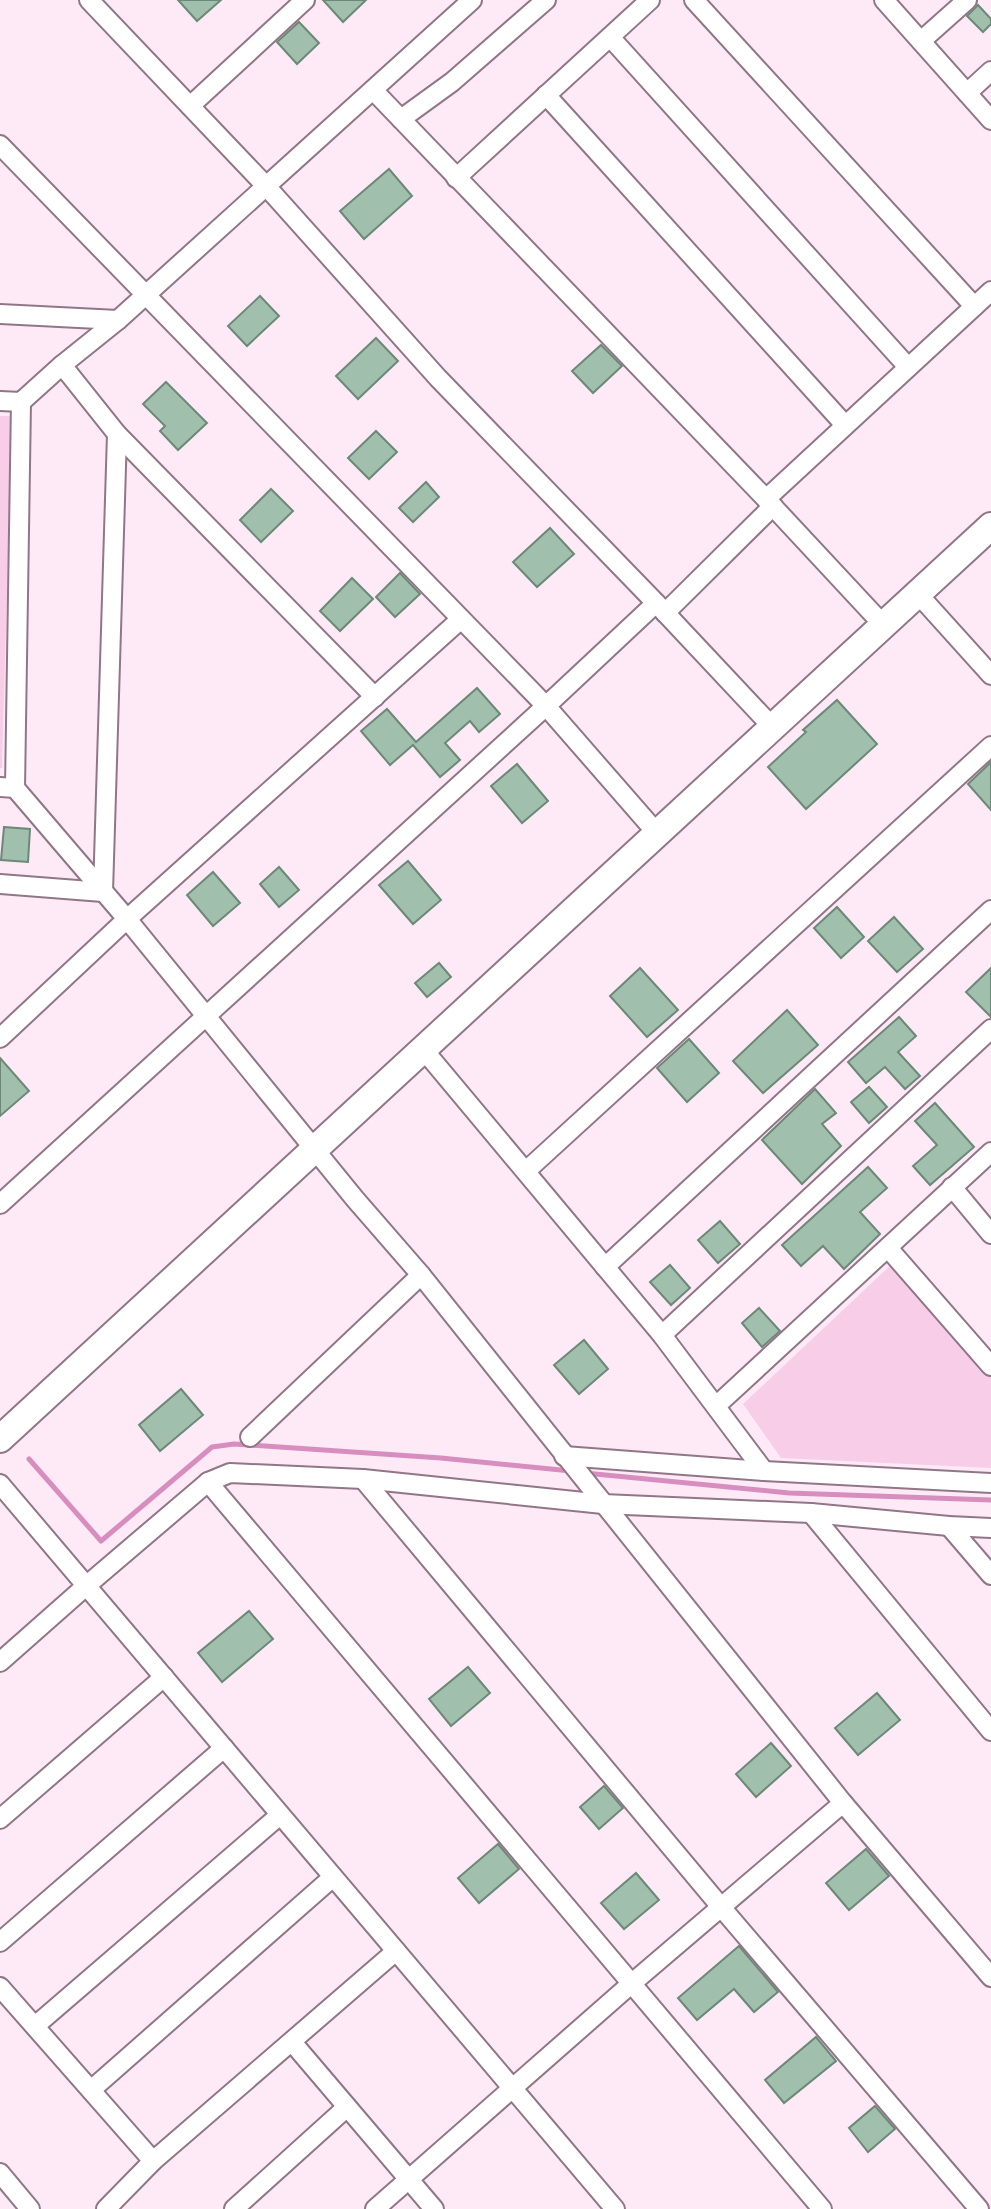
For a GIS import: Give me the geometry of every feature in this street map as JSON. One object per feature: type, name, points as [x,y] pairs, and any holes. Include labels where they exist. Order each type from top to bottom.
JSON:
[{"type":"street","points":[[89,0],[266,186],[438,378],[763,717]]},
{"type":"street","points":[[0,401],[21,402],[118,320],[472,0]]},
{"type":"street","points":[[401,119],[452,82],[546,0]]},
{"type":"street","points":[[456,178],[650,0]]},
{"type":"street","points":[[694,0],[974,306]]},
{"type":"street","points":[[884,0],[991,120]]},
{"type":"street","points":[[921,41],[967,0]]},
{"type":"street","points":[[190,106],[301,1]]},
{"type":"street","points":[[610,37],[908,367]]},
{"type":"street","points":[[967,93],[991,71]]},
{"type":"street","points":[[373,90],[874,615]]},
{"type":"street","points":[[546,95],[845,425]]},
{"type":"street","points":[[0,145],[546,706],[648,823]]},
{"type":"street","points":[[0,1204],[546,706],[660,608],[845,425],[991,291]]},
{"type":"street","points":[[0,314],[118,320]]},
{"type":"street","points":[[62,365],[117,434],[375,697]]},
{"type":"street","points":[[21,402],[8,787],[127,919],[355,1199],[421,1275],[843,1803],[991,1977]]},
{"type":"street","points":[[103,892],[117,434]]},
{"type":"street","points":[[0,1439],[648,823],[991,508]]},
{"type":"street","points":[[0,1418],[310,1143],[423,1049],[991,526]]},
{"type":"street","points":[[918,594],[991,675]]},
{"type":"street","points":[[0,1038],[127,919],[461,619]]},
{"type":"street","points":[[526,1171],[991,746]]},
{"type":"street","points":[[0,884],[103,892]]},
{"type":"street","points":[[605,1267],[991,910]]},
{"type":"street","points":[[662,1335],[991,1029]]},
{"type":"street","points":[[423,1049],[662,1335],[764,1471]]},
{"type":"street","points":[[716,1406],[991,1152]]},
{"type":"street","points":[[952,1187],[991,1234]]},
{"type":"street","points":[[888,1248],[991,1366]]},
{"type":"street","points":[[250,1437],[421,1275]]},
{"type":"street","points":[[564,1456],[991,1483]]},
{"type":"street","points":[[0,1662],[208,1482],[230,1473],[363,1479],[603,1504],[811,1513],[991,1528]]},
{"type":"street","points":[[363,1479],[721,1907],[979,2209]]},
{"type":"street","points":[[208,1482],[822,2209]]},
{"type":"street","points":[[0,1484],[615,2209]]},
{"type":"street","points":[[811,1513],[991,1731]]},
{"type":"street","points":[[949,1526],[991,1575]]},
{"type":"street","points":[[0,1819],[164,1677]]},
{"type":"street","points":[[0,1942],[224,1748]]},
{"type":"street","points":[[375,2209],[843,1803]]},
{"type":"street","points":[[35,2026],[280,1815]]},
{"type":"street","points":[[91,2090],[333,1877]]},
{"type":"street","points":[[106,2209],[153,2161],[396,1951]]},
{"type":"street","points":[[0,1987],[153,2161]]},
{"type":"street","points":[[292,2042],[434,2209]]},
{"type":"street","points":[[234,2209],[347,2107]]},
{"type":"street","points":[[0,2174],[30,2209]]},
{"type":"shaded area","points":[[0,416],[12,416],[2,768],[0,768]]},
{"type":"shaded area","points":[[893,1263],[991,1374],[991,1468],[781,1458],[743,1404]]},
{"type":"building","points":[[178,0],[221,0],[197,21]]},
{"type":"building","points":[[323,0],[366,0],[343,22]]},
{"type":"building","points":[[978,5],[991,19],[991,24],[983,32],[967,16]]},
{"type":"building","points":[[299,22],[319,43],[297,64],[277,42]]},
{"type":"building","points":[[389,169],[412,196],[364,239],[340,211]]},
{"type":"building","points":[[260,296],[279,316],[247,346],[228,326]]},
{"type":"building","points":[[376,338],[398,361],[358,399],[336,376]]},
{"type":"building","points":[[601,345],[622,366],[593,393],[572,371]]},
{"type":"building","points":[[166,382],[207,423],[178,450],[160,431],[165,426],[143,404]]},
{"type":"building","points":[[376,431],[397,452],[369,479],[348,458]]},
{"type":"building","points":[[426,482],[439,497],[413,522],[399,508]]},
{"type":"building","points":[[271,489],[293,511],[261,542],[240,520]]},
{"type":"building","points":[[550,528],[574,554],[537,587],[513,562]]},
{"type":"building","points":[[400,573],[420,594],[395,617],[376,597]]},
{"type":"building","points":[[352,578],[373,599],[340,631],[320,611]]},
{"type":"building","points":[[477,688],[500,714],[479,732],[470,721],[445,743],[460,760],[440,777],[413,745],[390,765],[361,731],[387,709],[416,742]]},
{"type":"building","points":[[837,700],[877,744],[806,809],[768,767]]},
{"type":"building","points":[[991,762],[991,810],[968,784]]},
{"type":"building","points":[[517,764],[548,801],[522,823],[491,786]]},
{"type":"building","points":[[4,827],[30,829],[28,862],[1,860]]},
{"type":"building","points":[[408,861],[441,900],[413,924],[379,885]]},
{"type":"building","points":[[279,867],[299,890],[279,907],[260,884]]},
{"type":"building","points":[[213,872],[240,903],[213,926],[187,895]]},
{"type":"building","points":[[837,907],[864,937],[841,958],[814,928]]},
{"type":"building","points":[[894,917],[923,949],[897,972],[868,941]]},
{"type":"building","points":[[439,963],[451,977],[427,997],[415,983]]},
{"type":"building","points":[[640,968],[678,1010],[647,1037],[610,996]]},
{"type":"building","points":[[991,968],[991,1017],[966,992]]},
{"type":"building","points":[[787,1010],[818,1045],[763,1093],[733,1061]]},
{"type":"building","points":[[899,1017],[916,1036],[898,1052],[920,1076],[905,1089],[885,1067],[866,1083],[848,1062]]},
{"type":"building","points":[[689,1039],[719,1073],[687,1102],[657,1068]]},
{"type":"building","points":[[0,1058],[29,1091],[0,1116]]},
{"type":"building","points":[[869,1087],[887,1107],[869,1123],[851,1102]]},
{"type":"building","points":[[815,1089],[836,1113],[822,1124],[841,1146],[802,1184],[762,1140]]},
{"type":"building","points":[[935,1103],[974,1147],[930,1185],[913,1166],[937,1145],[915,1121]]},
{"type":"building","points":[[868,1167],[887,1188],[860,1212],[880,1234],[844,1269],[823,1246],[801,1266],[782,1245]]},
{"type":"building","points":[[720,1221],[740,1244],[718,1263],[698,1240]]},
{"type":"building","points":[[670,1265],[690,1288],[671,1305],[650,1282]]},
{"type":"building","points":[[759,1308],[780,1331],[762,1347],[742,1323]]},
{"type":"building","points":[[584,1340],[608,1369],[579,1394],[554,1365]]},
{"type":"building","points":[[181,1389],[203,1415],[160,1451],[139,1425]]},
{"type":"building","points":[[249,1611],[273,1639],[222,1682],[198,1653]]},
{"type":"building","points":[[468,1667],[490,1693],[451,1726],[429,1699]]},
{"type":"building","points":[[877,1693],[900,1720],[858,1755],[835,1728]]},
{"type":"building","points":[[771,1743],[791,1766],[756,1797],[736,1774]]},
{"type":"building","points":[[604,1786],[623,1808],[599,1829],[580,1807]]},
{"type":"building","points":[[498,1844],[519,1869],[479,1903],[458,1878]]},
{"type":"building","points":[[866,1849],[889,1876],[849,1910],[826,1883]]},
{"type":"building","points":[[636,1873],[659,1900],[624,1929],[601,1903]]},
{"type":"building","points":[[739,1946],[778,1992],[754,2012],[734,1989],[697,2020],[678,1998]]},
{"type":"building","points":[[816,2037],[836,2061],[784,2103],[765,2080]]},
{"type":"building","points":[[875,2106],[895,2129],[868,2152],[849,2128]]},
{"type":"waterway","points":[[29,1459],[101,1541],[212,1447],[234,1444],[441,1458],[571,1471]]},
{"type":"waterway","points":[[585,1473],[789,1493],[991,1500]]}]
